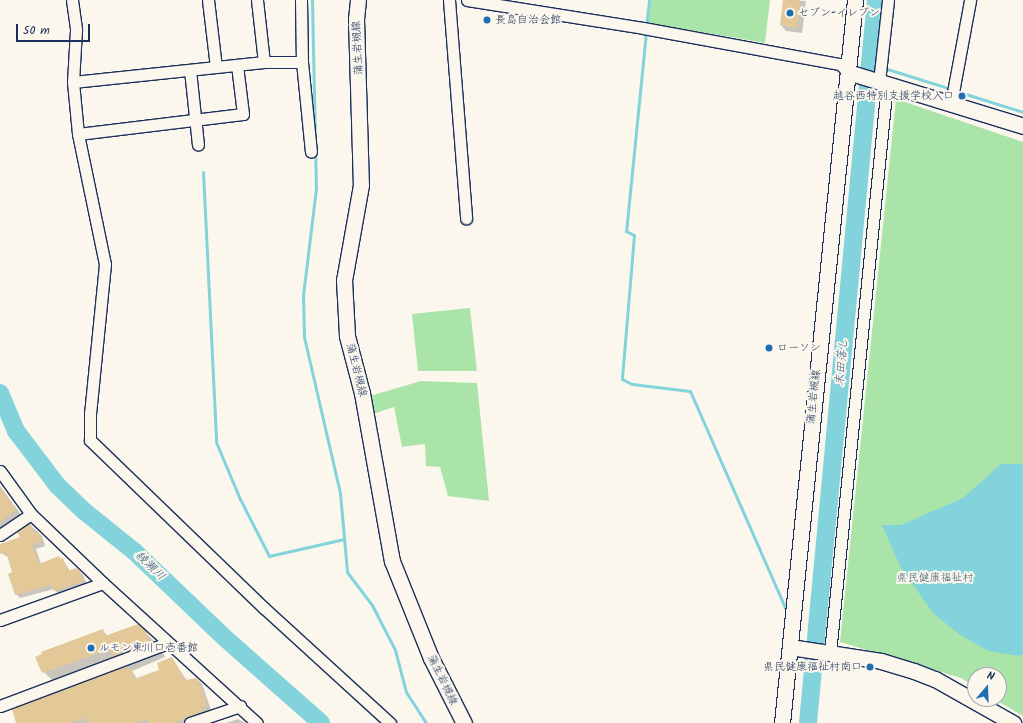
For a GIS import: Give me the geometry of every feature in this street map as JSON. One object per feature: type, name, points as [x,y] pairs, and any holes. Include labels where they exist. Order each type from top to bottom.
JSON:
[{"type":"main road","name":"蒲生岩槻線","points":[[358,0],[356,18],[361,185],[344,280],[347,336],[363,399],[392,561],[430,658],[464,723]]},
{"type":"main road","name":"蒲生岩槻線","points":[[782,723],[855,0]]},
{"type":"main road","points":[[848,72],[1023,126]]},
{"type":"main road","points":[[790,648],[881,661],[914,671],[935,679],[1013,723]]},
{"type":"street","points":[[72,0],[76,30],[73,82],[78,134],[105,264],[90,413],[90,440],[260,603],[390,723]]},
{"type":"street","points":[[208,0],[216,67]]},
{"type":"street","points":[[257,0],[264,62]]},
{"type":"street","points":[[301,0],[302,62],[311,152]]},
{"type":"street","points":[[449,0],[466,218]]},
{"type":"street","points":[[467,0],[648,29],[840,64],[848,72]]},
{"type":"street","points":[[830,653],[883,83],[888,0]]},
{"type":"street","points":[[950,103],[970,0]]},
{"type":"street","points":[[73,82],[264,62],[302,62]]},
{"type":"street","points":[[78,134],[243,114],[238,65]]},
{"type":"street","points":[[190,70],[198,145]]},
{"type":"street","points":[[0,471],[31,514],[103,583],[257,723]]},
{"type":"street","points":[[0,535],[31,514]]},
{"type":"street","points":[[0,620],[103,583]]},
{"type":"street","points":[[0,706],[168,643]]},
{"type":"street","points":[[190,723],[240,706]]},
{"type":"green space","points":[[651,0],[770,0],[765,43],[648,23]]},
{"type":"green space","name":"県民健康福祉村","points":[[896,99],[1023,142],[1023,716],[1007,707],[1007,667],[967,667],[967,682],[961,678],[840,642]]},
{"type":"green space","points":[[470,308],[477,371],[418,371],[412,314]]},
{"type":"green space","points":[[421,381],[477,383],[489,501],[448,496],[440,467],[426,466],[425,444],[402,447],[394,407],[373,414],[370,396]]},
{"type":"water","points":[[1001,464],[1023,464],[1023,654],[1019,656],[988,651],[959,634],[933,613],[900,566],[882,525],[901,525],[963,498]]},
{"type":"building","name":"セブン-イレブン","points":[[783,0],[800,0],[797,28],[780,25]]},
{"type":"building","points":[[0,487],[16,510],[0,522]]},
{"type":"building","points":[[30,523],[33,532],[38,531],[42,541],[32,545],[39,564],[59,556],[61,559],[63,558],[68,571],[76,568],[79,570],[84,581],[54,591],[51,585],[15,595],[8,574],[12,572],[6,552],[0,554],[0,544],[20,537],[17,532]]},
{"type":"building","name":"ルモン東川口壱番館","points":[[138,624],[146,631],[149,641],[113,656],[109,649],[43,673],[35,657],[42,654],[41,652],[103,629],[105,636]]},
{"type":"building","points":[[172,657],[185,680],[197,678],[207,705],[202,708],[203,711],[174,723],[148,723],[147,719],[137,723],[87,723],[85,718],[70,723],[16,723],[12,709],[125,667],[126,670],[131,668],[134,679],[159,670],[157,663]]},
{"type":"waterway","points":[[312,0],[316,188],[303,295],[304,337],[340,493],[347,572],[372,605],[395,650],[406,692],[426,723]]},
{"type":"waterway","points":[[646,26],[649,0]]},
{"type":"waterway","name":"末田落し","points":[[808,723],[876,0]]},
{"type":"waterway","points":[[646,32],[626,231],[634,235],[622,379],[632,384],[690,391],[787,612]]},
{"type":"waterway","points":[[870,62],[878,66]]},
{"type":"waterway","points":[[884,68],[951,89]]},
{"type":"waterway","points":[[956,91],[1023,112]]},
{"type":"waterway","points":[[203,172],[216,442],[240,499],[269,556],[344,539]]},
{"type":"waterway","name":"綾瀬川","points":[[0,393],[16,431],[57,485],[84,511],[135,552],[225,638],[321,723]]},
{"type":"waterway","points":[[806,655],[814,673]]},
{"type":"place","name":"セブン-イレブン","points":[[790,13]]},
{"type":"place","name":"長島自治会館","points":[[487,20]]},
{"type":"place","name":"越谷西特別支援学校入口","points":[[962,96]]},
{"type":"place","name":"ローソン","points":[[769,348]]},
{"type":"place","name":"ルモン東川口壱番館","points":[[91,648]]},
{"type":"place","name":"県民健康福祉村南口","points":[[870,667]]}]
